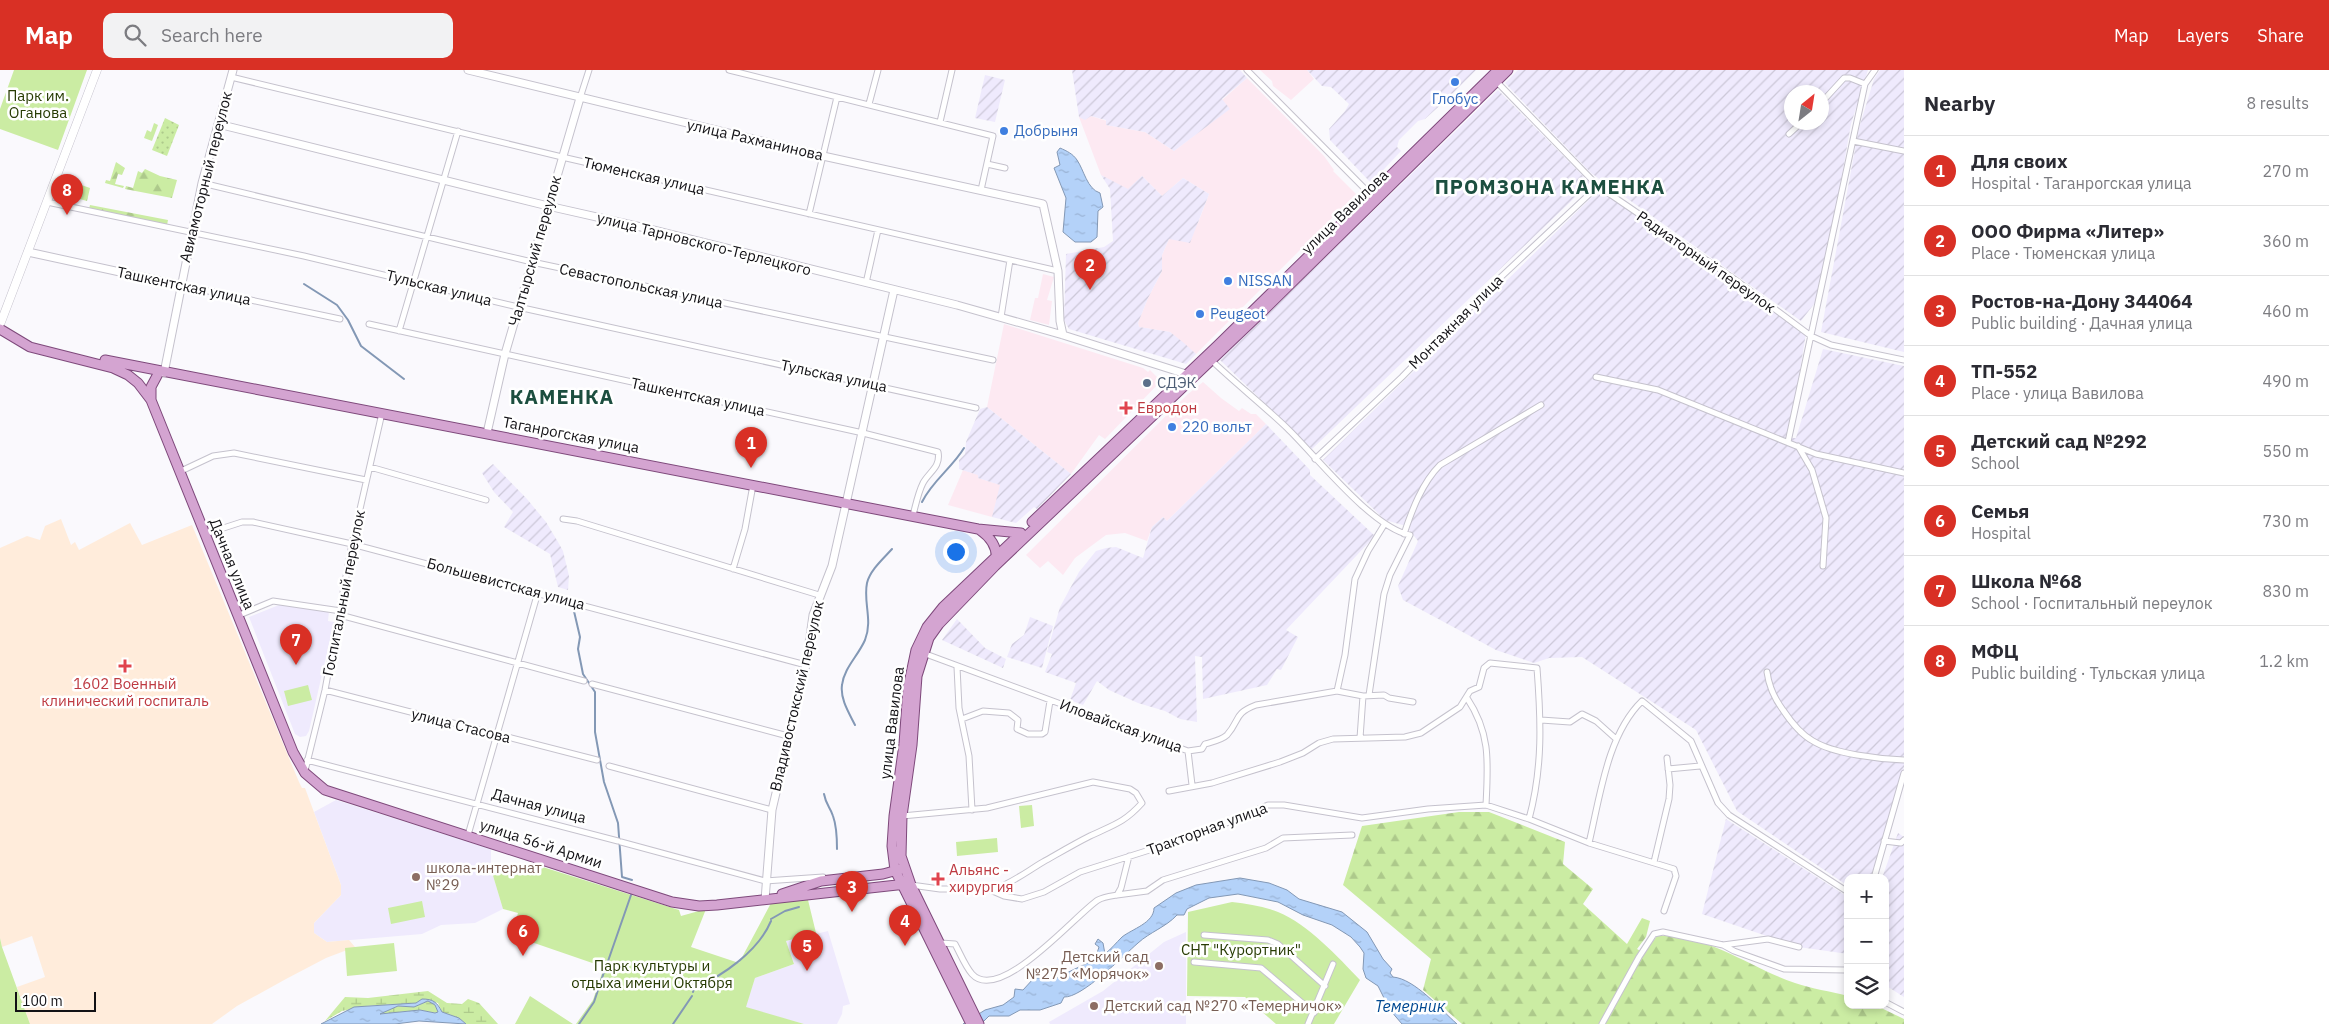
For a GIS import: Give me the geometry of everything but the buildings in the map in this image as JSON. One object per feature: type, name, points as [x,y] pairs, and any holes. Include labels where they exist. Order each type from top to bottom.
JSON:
[{"type":"main road","points":[[0,325],[97,70]]},
{"type":"main road","name":"улица Вавилова","points":[[1208,358],[1495,76],[1508,70]]},
{"type":"main road","name":"улица Вавилова","points":[[959,990],[941,943],[911,885],[900,869],[892,846],[894,816],[904,744],[908,688],[916,650],[933,619],[1021,533],[1377,200],[1495,76]]},
{"type":"main road","name":"Дачная улица","points":[[0,325],[17,340],[44,352],[113,368],[128,374],[138,383],[151,400],[293,752],[305,773],[313,782]]},
{"type":"main road","name":"Таганрогская улица","points":[[0,325],[46,347],[161,372],[753,484],[978,529],[1021,533]]},
{"type":"main road","points":[[151,400],[151,387],[161,372]]},
{"type":"main road","name":"улица Вавилова","points":[[959,990],[901,884],[902,816],[912,745],[917,676],[923,653],[929,638],[939,624],[995,566],[1188,377]]},
{"type":"main road","points":[[978,529],[989,536],[997,556],[995,566]]},
{"type":"main road","name":"улица 56-й Армии","points":[[313,782],[325,790],[672,902],[699,906],[765,900]]},
{"type":"main road","name":"Дачная улица","points":[[765,900],[821,881],[860,877],[900,869]]},
{"type":"main road","points":[[838,892],[860,877]]},
{"type":"main road","points":[[765,900],[901,884],[911,885]]},
{"type":"main road","points":[[959,990],[971,1024]]},
{"type":"main road","points":[[959,990],[979,1024]]},
{"type":"street","name":"улица Рахманинова","points":[[472,70],[823,156],[1043,204],[1058,271]]},
{"type":"street","name":"Чалтырский переулок","points":[[487,433],[518,307],[589,70]]},
{"type":"street","points":[[730,70],[993,136],[981,190]]},
{"type":"street","points":[[869,104],[878,70]]},
{"type":"street","points":[[940,122],[952,70]]},
{"type":"street","name":"улица Вавилова","points":[[1247,70],[1372,195]]},
{"type":"street","points":[[1788,442],[1866,84],[1875,70]]},
{"type":"street","name":"Авиамоторный переулок","points":[[161,372],[202,183],[232,74]]},
{"type":"street","name":"Тюменская улица","points":[[232,74],[562,157],[1058,271]]},
{"type":"street","name":"Радиаторный переулок","points":[[1495,76],[1598,186],[1737,282],[1811,336],[1831,345],[1904,360]]},
{"type":"street","points":[[1829,94],[1844,78],[1850,78],[1866,84]]},
{"type":"street","points":[[809,214],[837,97]]},
{"type":"street","name":"улица Тарновского-Терлецкого","points":[[218,124],[1001,317],[1063,335],[1188,377]]},
{"type":"street","points":[[1789,134],[1793,130]]},
{"type":"street","points":[[399,331],[458,131]]},
{"type":"street","points":[[1853,141],[1904,152]]},
{"type":"street","points":[[987,164],[1005,168]]},
{"type":"street","name":"Севастопольская улица","points":[[202,183],[532,262],[993,360]]},
{"type":"street","name":"Монтажная улица","points":[[1315,459],[1402,377],[1486,291],[1598,186]]},
{"type":"street","name":"Тульская улица","points":[[47,202],[192,232],[518,307],[976,408]]},
{"type":"street","points":[[866,283],[878,230]]},
{"type":"street","name":"Ташкентская улица","points":[[28,252],[340,319]]},
{"type":"street","points":[[1001,317],[1010,260]]},
{"type":"street","points":[[1058,271],[1060,322],[1063,335]]},
{"type":"street","name":"Владивостокский переулок","points":[[765,900],[772,810],[806,665],[813,614],[832,566],[894,290]]},
{"type":"street","name":"Ташкентская улица","points":[[369,324],[863,433],[938,452],[939,459],[936,467],[923,483],[913,515]]},
{"type":"street","points":[[1208,358],[1287,428],[1315,459],[1384,525],[1407,535]]},
{"type":"street","points":[[1596,377],[1658,390],[1816,454],[1904,473]]},
{"type":"street","points":[[1360,738],[1384,594],[1424,486],[1430,475],[1440,466],[1541,405]]},
{"type":"street","name":"Госпитальный переулок","points":[[305,773],[325,690],[352,544],[382,413]]},
{"type":"street","points":[[1797,446],[1812,470],[1826,518],[1823,566]]},
{"type":"street","points":[[179,472],[212,456],[234,453],[366,480]]},
{"type":"street","points":[[370,467],[486,500]]},
{"type":"street","points":[[733,569],[745,528],[753,484]]},
{"type":"street","points":[[563,519],[577,521],[819,595]]},
{"type":"street","name":"Большевистская улица","points":[[205,534],[242,522],[253,522],[352,544],[538,592],[806,665]]},
{"type":"street","points":[[1337,691],[1345,656],[1355,579],[1368,551],[1384,525]]},
{"type":"street","points":[[468,835],[538,592]]},
{"type":"street","points":[[237,616],[273,601],[340,613],[517,664],[584,681]]},
{"type":"street","name":"Иловайская улица","points":[[923,653],[1188,751],[1202,749],[1205,744],[1226,736],[1239,713],[1256,705],[1337,691],[1366,695],[1384,695],[1389,698],[1413,702]]},
{"type":"street","points":[[1170,791],[1192,785],[1212,783],[1280,762],[1319,743],[1333,739],[1405,737],[1421,733],[1460,707],[1470,691],[1478,687],[1484,668],[1490,663],[1537,668],[1541,720],[1538,784],[1529,819]]},
{"type":"street","points":[[957,667],[959,708],[969,756],[972,810]]},
{"type":"street","points":[[1767,672],[1768,685],[1776,699],[1799,731],[1813,741],[1845,751],[1904,760]]},
{"type":"street","points":[[592,684],[788,736]]},
{"type":"street","name":"улица Стасова","points":[[325,690],[597,760]]},
{"type":"street","points":[[1467,698],[1484,728],[1487,748],[1486,805]]},
{"type":"street","points":[[962,719],[983,711],[1009,714],[1014,715],[1018,720],[1017,729],[1020,732],[1042,734],[1045,732],[1050,701]]},
{"type":"street","points":[[1589,843],[1616,738],[1633,710],[1642,701],[1691,741],[1700,766],[1718,803],[1729,816],[1844,889]]},
{"type":"street","points":[[1541,720],[1570,722],[1582,714],[1596,721],[1616,738]]},
{"type":"street","points":[[1188,751],[1192,785]]},
{"type":"street","points":[[1654,862],[1670,799],[1667,758]]},
{"type":"street","name":"Дачная улица","points":[[307,760],[765,881],[824,877],[836,879]]},
{"type":"street","points":[[609,766],[772,810]]},
{"type":"street","points":[[1668,769],[1700,766]]},
{"type":"street","points":[[1875,874],[1904,773]]},
{"type":"street","points":[[902,816],[972,810],[1001,805],[1093,782],[1130,789],[1141,799],[1142,803],[1122,821],[1029,870],[1005,886],[992,890]]},
{"type":"street","name":"Тракторная улица","points":[[911,885],[940,889],[992,890],[1004,896],[1022,900],[1044,892],[1080,872],[1204,833],[1268,805],[1284,805],[1362,818],[1428,809],[1486,805],[1529,819],[1589,843],[1674,868],[1676,876],[1664,911]]},
{"type":"street","points":[[941,943],[955,944],[972,974],[984,980],[996,979],[1042,952],[1099,899],[1147,891],[1164,880],[1266,848],[1283,838],[1352,835]]},
{"type":"street","points":[[1884,841],[1901,843],[1904,840]]},
{"type":"street","points":[[1117,895],[1121,888],[1129,856]]},
{"type":"street","points":[[1602,1024],[1654,934],[1663,932],[1723,945],[1734,951],[1784,969],[1844,970]]},
{"type":"street","points":[[1204,935],[1268,940],[1278,944],[1325,986]]},
{"type":"street","points":[[1723,945],[1768,939],[1799,947]]},
{"type":"street","points":[[1194,962],[1262,968],[1314,1013]]},
{"type":"street","points":[[1308,1024],[1333,964]]},
{"type":"street","points":[[1889,1004],[1904,1012]]},
{"type":"shaded area","points":[[1072,70],[1240,70],[1247,78],[1222,99],[1230,109],[1174,151],[1145,132],[1106,125],[1106,120],[1091,116],[1085,120],[1079,117]]},
{"type":"shaded area","points":[[1260,70],[1307,70],[1314,79],[1291,100],[1273,86],[1272,81]]},
{"type":"shaded area","points":[[1307,70],[1476,70],[1446,100],[1425,119],[1418,121],[1399,140],[1397,147],[1401,151],[1371,183],[1330,140],[1329,129],[1349,104],[1331,87],[1322,86]]},
{"type":"shaded area","points":[[1518,70],[1868,70],[1851,124],[1821,295],[1801,321],[1591,173],[1505,83]]},
{"type":"shaded area","points":[[1880,70],[1904,70],[1904,352],[1821,332],[1859,128],[1874,79]]},
{"type":"shaded area","points":[[985,75],[1005,80],[995,122],[975,118]]},
{"type":"shaded area","points":[[1247,78],[1324,156],[1333,171],[1356,194],[1196,354],[1170,332],[1139,327],[1138,323],[1162,271],[1162,255],[1169,239],[1198,223],[1209,194],[1183,178],[1162,196],[1142,176],[1128,190],[1101,175],[1079,117],[1085,119],[1091,116],[1107,121],[1106,125],[1145,132],[1174,151],[1229,109],[1222,100]]},
{"type":"shaded area","points":[[1498,90],[1590,183],[1312,449],[1220,360]]},
{"type":"shaded area","points":[[1101,175],[1128,189],[1142,176],[1162,196],[1183,178],[1209,194],[1190,243],[1169,239],[1162,255],[1162,271],[1138,323],[1139,327],[1170,332],[1184,343],[1196,354],[1186,364],[1069,329],[1064,320],[1066,254],[1104,247],[1113,241],[1110,189]]},
{"type":"shaded area","points":[[1599,190],[1806,333],[1789,438],[1796,438],[1823,349],[1904,366],[1904,767],[1887,831],[1871,874],[1844,874],[1844,883],[1737,811],[1696,730],[1582,657],[1549,658],[1534,663],[1496,650],[1403,600],[1398,586],[1418,541],[1406,526],[1385,520],[1323,460]]},
{"type":"shaded area","points":[[1043,274],[1054,277],[1047,300],[1052,301],[1049,325],[1030,320],[1035,298],[1038,298]]},
{"type":"shaded area","points":[[1004,324],[1143,368],[1148,372],[1150,370],[1161,381],[1105,439],[1099,435],[1071,474],[987,407]]},
{"type":"shaded area","points":[[1203,382],[1239,411],[1242,408],[1251,414],[1256,414],[1266,424],[1167,521],[1163,517],[1152,527],[1147,541],[1125,533],[1106,535],[1075,558],[1063,575],[1048,561],[1040,568],[1026,555],[1188,394]]},
{"type":"shaded area","points":[[987,407],[1071,474],[1037,509],[1034,507],[1016,523],[992,517],[1000,485],[959,469],[959,460],[965,454],[966,442],[980,409]]},
{"type":"shaded area","points":[[1266,424],[1310,470],[1310,475],[1375,536],[1286,630],[1298,637],[1281,670],[1277,669],[1267,685],[1203,699],[1202,657],[1195,656],[1197,722],[1180,719],[1165,711],[1138,703],[1109,690],[1097,681],[1083,705],[1070,700],[1076,683],[1045,672],[1052,654],[1047,652],[1060,607],[1079,572],[1096,551],[1106,548],[1116,547],[1143,558],[1152,527],[1163,517],[1167,521]]},
{"type":"shaded area","points":[[493,464],[527,499],[546,522],[558,542],[563,551],[569,576],[568,590],[558,587],[550,554],[504,527],[513,512],[494,492],[482,473]]},
{"type":"shaded area","points":[[963,470],[979,475],[978,478],[1001,485],[992,517],[948,505]]},
{"type":"shaded area","name":"1602 Военный клинический госпиталь","points":[[61,519],[71,545],[75,542],[79,550],[130,523],[142,545],[192,525],[299,782],[302,788],[305,788],[341,885],[341,895],[314,923],[314,933],[327,942],[349,940],[355,947],[326,958],[286,979],[237,1006],[212,1024],[30,1024],[17,987],[45,977],[32,936],[2,947],[0,938],[0,548],[27,536],[40,540],[45,526]]},
{"type":"shaded area","points":[[279,605],[329,611],[328,621],[334,622],[309,731],[306,736],[300,737],[295,734],[249,617]]},
{"type":"shaded area","points":[[1030,617],[1053,626],[1042,668],[1007,657],[1012,644],[1024,635]]},
{"type":"shaded area","points":[[957,619],[985,648],[1006,659],[1003,668],[942,640]]},
{"type":"shaded area","name":"школа-интернат №29","points":[[336,800],[491,849],[491,869],[503,909],[475,923],[441,925],[422,934],[327,942],[314,933],[314,923],[341,895],[341,885],[314,812]]},
{"type":"shaded area","points":[[1726,819],[1844,894],[1844,953],[1799,947],[1702,914]]},
{"type":"shaded area","points":[[1898,833],[1904,837],[1904,997],[1889,988],[1889,874],[1883,874]]},
{"type":"shaded area","points":[[828,931],[850,1004],[843,1006],[842,1014],[837,1024],[804,1024],[745,1008],[755,978],[794,964],[786,941]]},
{"type":"shaded area","name":"Детский сад №275 «Морячок»","points":[[1186,932],[1186,1024],[1050,1024],[1049,1022],[1103,991],[1164,942]]},
{"type":"green space","name":"Парк им. Оганова","points":[[14,70],[87,70],[58,150],[0,129],[0,109]]},
{"type":"green space","points":[[165,118],[179,125],[167,156],[152,150]]},
{"type":"green space","points":[[154,123],[158,125],[152,141],[144,138],[147,130],[151,132]]},
{"type":"green space","points":[[116,162],[125,168],[122,175],[118,174],[115,184],[124,186],[123,188],[105,183],[106,180],[110,181]]},
{"type":"green space","points":[[145,169],[160,176],[177,180],[172,198],[125,189],[126,186],[133,188],[138,171],[142,173]]},
{"type":"green space","points":[[70,181],[90,188],[87,201],[65,195]]},
{"type":"green space","points":[[90,205],[168,220],[167,225],[89,209]]},
{"type":"green space","points":[[308,685],[312,700],[288,706],[284,691]]},
{"type":"green space","points":[[1032,805],[1034,826],[1021,828],[1019,806]]},
{"type":"green space","points":[[1459,812],[1489,812],[1565,842],[1563,864],[1593,889],[1583,904],[1627,944],[1642,918],[1650,921],[1646,937],[1637,949],[1644,953],[1657,936],[1693,940],[1728,953],[1778,977],[1808,987],[1844,995],[1844,1009],[1883,1009],[1904,1019],[1904,1024],[1462,1024],[1423,990],[1431,959],[1343,885],[1362,826]]},
{"type":"green space","points":[[997,838],[998,852],[957,856],[956,842]]},
{"type":"green space","name":"Парк культуры и отдыха имени Октября","points":[[530,863],[679,910],[681,916],[706,909],[691,947],[739,963],[771,903],[808,900],[816,933],[786,941],[794,964],[755,978],[746,1007],[804,1024],[576,1024],[593,1000],[604,967],[511,935],[518,913],[503,909],[491,869]]},
{"type":"green space","points":[[422,901],[425,917],[391,924],[388,908]]},
{"type":"green space","name":"СНТ \"Курортник\"","points":[[1232,902],[1267,908],[1289,917],[1322,942],[1360,980],[1334,1024],[1276,1024],[1245,997],[1187,996],[1188,912]]},
{"type":"green space","points":[[0,938],[2,947],[30,1024],[0,1024]]},
{"type":"green space","points":[[394,943],[397,971],[347,976],[345,948]]},
{"type":"green space","points":[[428,991],[447,1003],[462,1004],[468,999],[479,1003],[498,1024],[466,1024],[459,1018],[442,1012],[438,1003],[422,999],[417,1003],[366,1006],[342,1011],[325,1021],[345,997],[368,998]]},
{"type":"green space","name":"Парк культуры и отдыха имени Октября","points":[[530,996],[573,1024],[515,1024]]},
{"type":"green space","points":[[428,1001],[435,1005],[438,1012],[420,1010],[379,1014],[398,1006],[414,1007]]},
{"type":"water","points":[[1060,148],[1075,158],[1092,188],[1100,193],[1103,207],[1098,211],[1097,237],[1091,242],[1075,242],[1063,232],[1066,198],[1054,168],[1060,165],[1057,152]]},
{"type":"water","name":"Темерник","points":[[1240,878],[1269,883],[1287,890],[1299,899],[1342,912],[1367,932],[1383,959],[1392,969],[1390,973],[1393,977],[1410,983],[1457,1024],[1402,1024],[1390,1010],[1378,986],[1366,978],[1363,969],[1364,953],[1351,937],[1332,925],[1303,915],[1278,902],[1238,894],[1209,898],[1187,909],[1184,915],[1177,915],[1143,939],[1091,984],[1072,996],[1064,997],[1061,1003],[1040,1010],[1020,1010],[1009,1016],[989,1016],[981,1024],[963,1024],[985,1010],[1003,1005],[1014,997],[1015,989],[1023,990],[1034,978],[1056,978],[1100,957],[1097,953],[1099,947],[1095,944],[1098,939],[1103,943],[1105,954],[1122,937],[1147,922],[1154,908],[1176,893],[1196,885]]},
{"type":"water","points":[[422,999],[432,1000],[442,1012],[459,1018],[466,1024],[419,1021],[395,1024],[321,1024],[354,1007],[416,1003]],"holes":[[[428,1001],[435,1005],[438,1012],[435,1013],[420,1010],[380,1014],[398,1006],[414,1007]]]},
{"type":"waterway","points":[[304,284],[337,305],[348,320],[361,346],[404,379]]},
{"type":"waterway","points":[[922,502],[926,494],[964,448]]},
{"type":"waterway","points":[[855,725],[844,701],[843,679],[862,646],[867,633],[867,583],[871,573],[892,549]]},
{"type":"waterway","points":[[573,607],[580,637],[578,649],[583,674],[595,692],[595,732],[604,782],[618,823],[622,877],[632,880]]},
{"type":"waterway","points":[[824,794],[835,824],[837,849]]},
{"type":"waterway","points":[[607,964],[631,895]]},
{"type":"waterway","points":[[771,919],[785,911],[799,907]]},
{"type":"waterway","points":[[693,992],[694,989],[728,970],[749,952],[758,943],[771,921]]},
{"type":"waterway","points":[[579,1024],[594,1002],[606,966]]},
{"type":"waterway","points":[[673,1024],[692,996]]},
{"type":"place","name":"Глобус","points":[[1455,82]]},
{"type":"place","name":"Добрыня","points":[[1004,131]]},
{"type":"place","name":"МФЦ","points":[[67,215]]},
{"type":"place","name":"NISSAN","points":[[1228,281]]},
{"type":"place","name":"ООО Фирма «Литер»","points":[[1090,290]]},
{"type":"place","name":"Peugeot","points":[[1200,314]]},
{"type":"place","name":"СДЭК","points":[[1147,383]]},
{"type":"place","name":"Евродон","points":[[1126,408]]},
{"type":"place","name":"220 вольт","points":[[1172,427]]},
{"type":"place","name":"Для своих","points":[[751,468]]},
{"type":"place","name":"Школа №68","points":[[296,665]]},
{"type":"place","name":"1602 Военный клинический госпиталь","points":[[125,666]]},
{"type":"place","name":"школа-интернат №29","points":[[416,877]]},
{"type":"place","name":"Альянс - хирургия","points":[[938,879]]},
{"type":"place","name":"Ростов-на-Дону 344064","points":[[852,912]]},
{"type":"place","name":"ТП-552","points":[[905,946]]},
{"type":"place","name":"Семья","points":[[523,956]]},
{"type":"place","name":"Детский сад №275 «Морячок»","points":[[1159,966]]},
{"type":"place","name":"Детский сад №292","points":[[807,971]]},
{"type":"place","name":"Детский сад №270 «Темерничок»","points":[[1094,1006]]},
{"type":"district","name":"ПРОМЗОНА КАМЕНКА","points":[[1550,187]]},
{"type":"district","name":"КАМЕНКА","points":[[562,397]]}]
